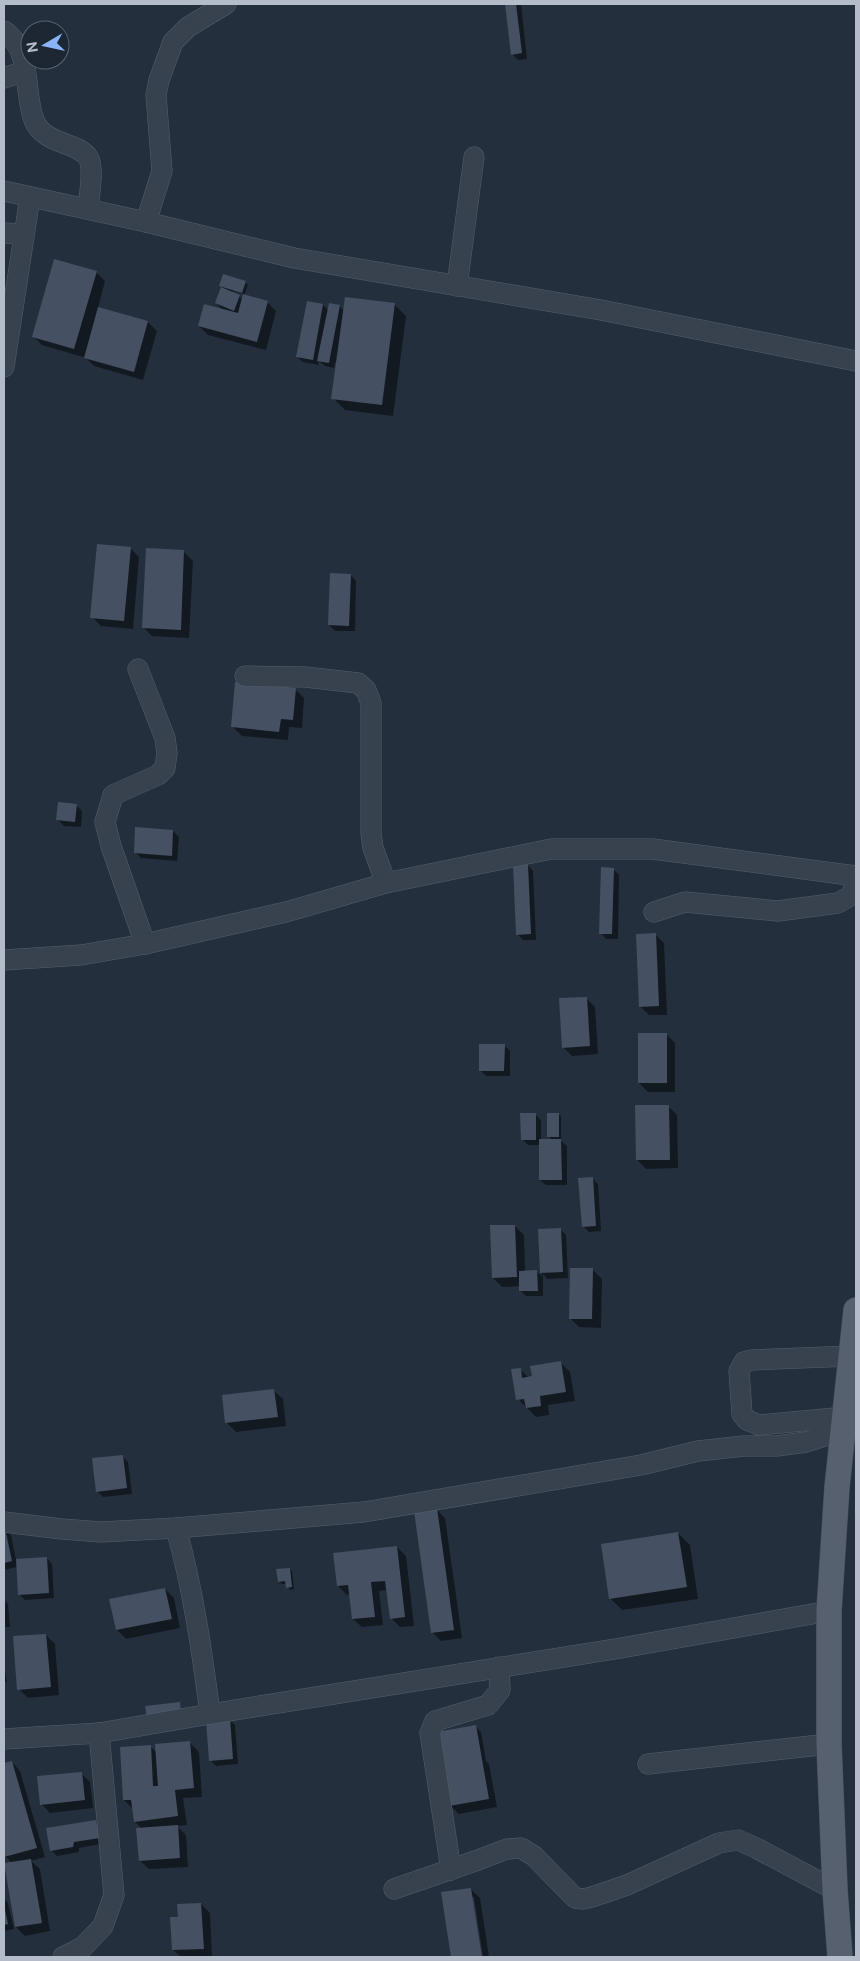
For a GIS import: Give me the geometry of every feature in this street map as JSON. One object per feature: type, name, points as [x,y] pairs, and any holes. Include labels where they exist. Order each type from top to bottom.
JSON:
[{"type":"main road","points":[[840,1957],[835,1890],[829,1744],[829,1611],[837,1487],[856,1310]]},
{"type":"street","points":[[146,222],[162,171],[156,95],[159,80],[173,42],[188,27],[226,4]]},
{"type":"street","points":[[4,31],[15,41],[22,54],[34,119],[39,130],[49,137],[84,153],[89,159],[91,168],[88,209]]},
{"type":"street","points":[[4,78],[25,71]]},
{"type":"street","points":[[457,286],[474,157]]},
{"type":"street","points":[[4,191],[146,222],[294,258],[601,310],[856,361]]},
{"type":"street","points":[[4,367],[30,197]]},
{"type":"street","points":[[4,233],[24,234]]},
{"type":"street","points":[[138,669],[165,738],[167,753],[165,768],[158,775],[113,795],[105,822],[111,846],[145,944]]},
{"type":"street","points":[[245,676],[305,677],[341,681],[358,683],[366,690],[371,704],[371,833],[373,848],[386,883]]},
{"type":"street","points":[[4,960],[81,955],[145,944],[286,912],[386,883],[551,849],[653,849],[856,877],[852,895],[838,903],[778,911],[685,902],[654,912]]},
{"type":"street","points":[[844,1424],[759,1426],[747,1420],[742,1414],[739,1370],[744,1362],[752,1360],[851,1356]]},
{"type":"street","points":[[4,1522],[102,1532],[176,1528],[364,1512],[641,1465],[698,1451],[796,1443],[844,1424]]},
{"type":"street","points":[[176,1528],[195,1606],[210,1714]]},
{"type":"street","points":[[4,1739],[99,1733],[621,1648],[829,1611]]},
{"type":"street","points":[[451,1870],[430,1733],[435,1722],[445,1717],[488,1705],[500,1690],[500,1667]]},
{"type":"street","points":[[63,1957],[83,1947],[103,1926],[114,1895],[99,1733]]},
{"type":"street","points":[[648,1764],[829,1744]]},
{"type":"street","points":[[394,1889],[506,1849],[521,1848],[534,1856],[575,1898],[583,1899],[626,1885],[719,1843],[738,1840],[835,1890]]},
{"type":"building","points":[[505,4],[516,4],[522,53],[511,55]]},
{"type":"building","points":[[54,259],[97,271],[74,349],[32,337]]},
{"type":"building","points":[[223,274],[246,281],[242,293],[219,286]]},
{"type":"building","points":[[221,287],[240,295],[234,311],[215,303]]},
{"type":"building","points":[[243,294],[268,301],[257,342],[198,326],[204,304],[238,313]]},
{"type":"building","points":[[345,297],[395,303],[382,405],[331,399]]},
{"type":"building","points":[[307,301],[323,304],[313,360],[296,357]]},
{"type":"building","points":[[329,303],[340,305],[329,363],[317,361]]},
{"type":"building","points":[[98,307],[148,321],[134,372],[84,358]]},
{"type":"building","points":[[97,544],[131,547],[124,621],[90,618]]},
{"type":"building","points":[[146,548],[184,550],[181,630],[142,628]]},
{"type":"building","points":[[330,573],[351,574],[349,626],[328,625]]},
{"type":"building","points":[[235,682],[296,688],[293,720],[281,719],[279,732],[231,727]]},
{"type":"building","points":[[58,802],[77,804],[75,822],[56,820]]},
{"type":"building","points":[[135,827],[173,830],[172,856],[134,853]]},
{"type":"building","points":[[513,864],[528,864],[531,934],[516,935]]},
{"type":"building","points":[[601,867],[614,868],[612,934],[599,934]]},
{"type":"building","points":[[656,933],[659,1006],[639,1007],[636,934]]},
{"type":"building","points":[[587,997],[590,1046],[562,1048],[559,998]]},
{"type":"building","points":[[638,1033],[667,1033],[667,1083],[638,1083]]},
{"type":"building","points":[[479,1044],[505,1044],[504,1071],[479,1071]]},
{"type":"building","points":[[635,1105],[669,1105],[670,1160],[636,1160]]},
{"type":"building","points":[[520,1113],[536,1113],[536,1140],[521,1140]]},
{"type":"building","points":[[547,1113],[559,1113],[559,1137],[547,1137]]},
{"type":"building","points":[[539,1139],[561,1139],[562,1180],[539,1180]]},
{"type":"building","points":[[593,1177],[596,1226],[582,1227],[578,1178]]},
{"type":"building","points":[[490,1225],[515,1225],[517,1277],[492,1278]]},
{"type":"building","points":[[561,1228],[563,1272],[540,1273],[538,1229]]},
{"type":"building","points":[[570,1268],[593,1268],[592,1319],[569,1319]]},
{"type":"building","points":[[537,1270],[538,1291],[519,1291],[519,1271]]},
{"type":"building","points":[[561,1361],[566,1392],[540,1396],[541,1406],[526,1408],[524,1399],[516,1400],[511,1369],[521,1368],[522,1378],[532,1376],[530,1366]]},
{"type":"building","points":[[274,1389],[278,1417],[225,1423],[222,1395]]},
{"type":"building","points":[[123,1455],[127,1488],[96,1492],[92,1458]]},
{"type":"building","points":[[437,1508],[454,1630],[431,1633],[414,1511]]},
{"type":"building","points":[[4,1528],[12,1561],[4,1563]]},
{"type":"building","points":[[678,1532],[687,1587],[609,1599],[601,1544]]},
{"type":"building","points":[[397,1546],[405,1617],[390,1619],[385,1581],[371,1582],[375,1617],[352,1619],[348,1585],[337,1586],[333,1553]]},
{"type":"building","points":[[47,1557],[49,1593],[18,1595],[16,1559]]},
{"type":"building","points":[[290,1568],[292,1587],[286,1588],[285,1581],[278,1582],[276,1569]]},
{"type":"building","points":[[165,1588],[172,1619],[116,1630],[109,1599]]},
{"type":"building","points":[[46,1634],[51,1687],[17,1690],[13,1636]]},
{"type":"building","points":[[180,1702],[181,1715],[147,1719],[145,1706]]},
{"type":"building","points":[[230,1718],[233,1759],[209,1761],[206,1720]]},
{"type":"building","points":[[476,1725],[489,1799],[449,1806],[436,1732]]},
{"type":"building","points":[[190,1741],[194,1788],[175,1790],[178,1816],[134,1822],[131,1800],[123,1800],[120,1747],[151,1745],[153,1786],[158,1786],[155,1744]]},
{"type":"building","points":[[12,1761],[37,1848],[4,1857],[4,1763]]},
{"type":"building","points":[[82,1772],[85,1800],[40,1805],[37,1776]]},
{"type":"building","points":[[96,1820],[100,1838],[74,1842],[73,1847],[50,1851],[46,1828]]},
{"type":"building","points":[[178,1825],[180,1858],[139,1861],[136,1828]]},
{"type":"building","points":[[31,1859],[42,1923],[15,1927],[4,1863]]},
{"type":"building","points":[[471,1888],[482,1957],[451,1957],[441,1892]]},
{"type":"building","points":[[201,1903],[204,1949],[172,1950],[170,1917],[178,1917],[177,1904]]},
{"type":"building","points":[[4,1905],[8,1924],[4,1925]]}]
